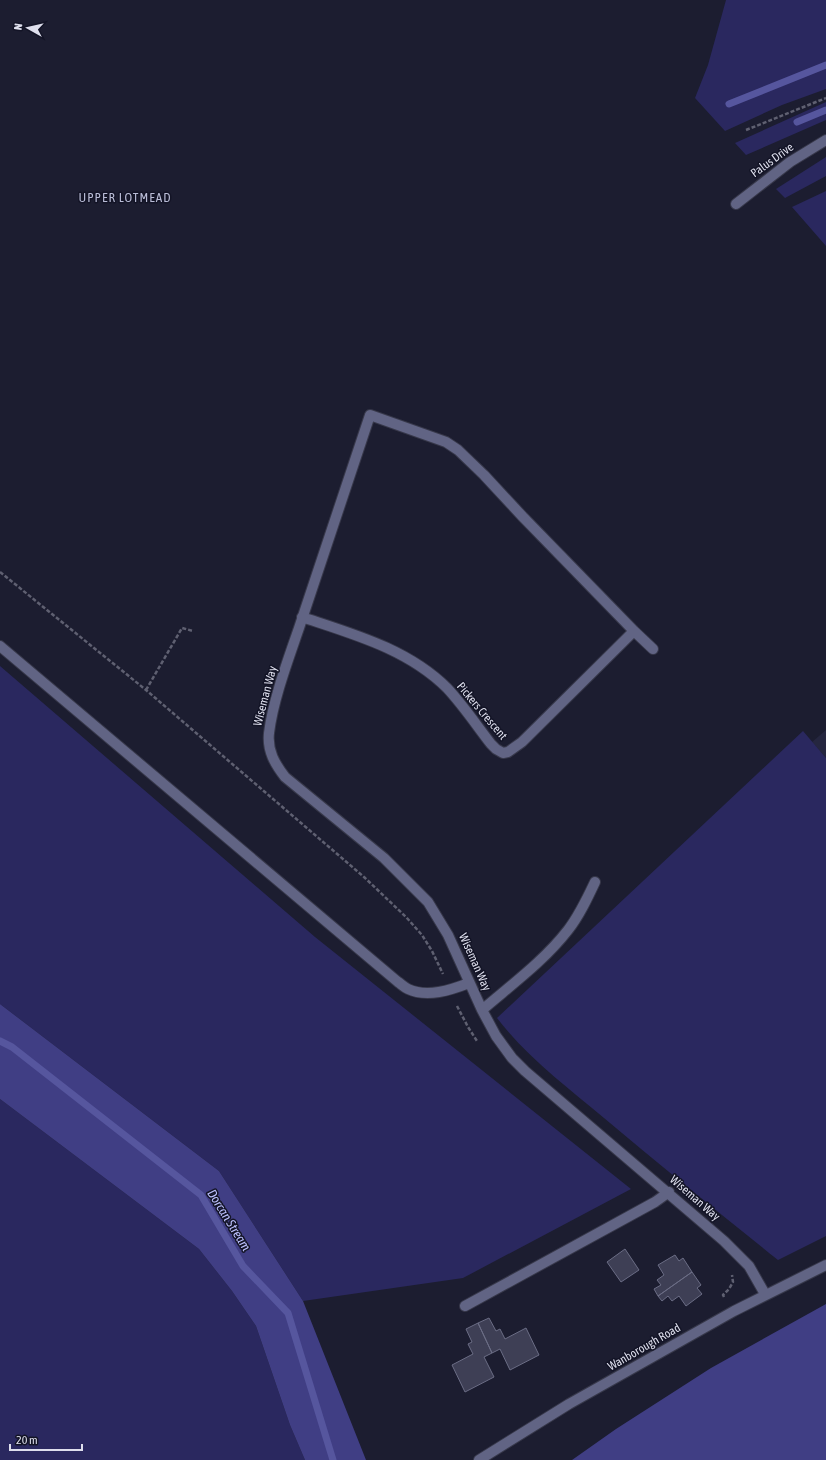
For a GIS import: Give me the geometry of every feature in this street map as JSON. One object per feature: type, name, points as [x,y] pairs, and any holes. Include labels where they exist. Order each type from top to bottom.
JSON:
[{"type":"street","name":"Palus Drive","points":[[736,204],[790,162],[826,140]]},
{"type":"street","name":"Wiseman Way","points":[[634,631],[523,518],[484,475],[458,450],[446,442],[370,415],[302,617],[274,709],[268,734],[270,752],[274,764],[285,777],[384,858],[428,902],[448,935],[482,1010],[496,1036],[512,1058],[525,1071],[669,1192],[736,1252],[749,1266],[765,1294]]},
{"type":"street","name":"Pickers Crescent","points":[[302,617],[380,644],[409,658],[447,689],[491,744],[503,753],[508,752],[522,742],[634,631]]},
{"type":"street","points":[[634,631],[653,649]]},
{"type":"street","points":[[0,646],[398,982],[409,989],[424,992],[450,990],[469,983]]},
{"type":"street","name":"Wiseman Way","points":[[482,1010],[546,954],[568,930],[583,906],[595,882]]},
{"type":"street","points":[[465,1306],[669,1192]]},
{"type":"street","name":"Wanborough Road","points":[[479,1460],[569,1404],[734,1310],[826,1265]]},
{"type":"path","points":[[746,130],[826,98]]},
{"type":"path","points":[[0,572],[146,690],[353,867],[406,917],[422,935],[432,951],[468,1027],[480,1046]]},
{"type":"path","points":[[146,690],[182,628],[193,631]]},
{"type":"path","points":[[729,1270],[733,1282],[723,1295],[734,1310]]},
{"type":"shaded area","points":[[726,0],[826,0],[826,89],[782,105],[725,131],[695,98],[708,65]]},
{"type":"shaded area","points":[[826,102],[826,120],[746,155],[735,143]]},
{"type":"shaded area","points":[[826,157],[826,176],[785,198],[776,189]]},
{"type":"shaded area","points":[[826,191],[826,246],[792,207]]},
{"type":"shaded area","points":[[0,666],[315,937],[631,1189],[463,1278],[303,1301],[219,1171],[0,1004]]},
{"type":"shaded area","points":[[826,730],[826,758],[812,742]]},
{"type":"shaded area","points":[[803,731],[826,758],[826,1236],[778,1260],[561,1083],[521,1046],[497,1018]]},
{"type":"shaded area","points":[[0,1004],[219,1171],[303,1301],[366,1460],[305,1460],[290,1425],[256,1326],[232,1291],[199,1249],[0,1099]]},
{"type":"shaded area","points":[[0,1099],[199,1249],[232,1291],[256,1326],[290,1425],[305,1460],[0,1460]]},
{"type":"shaded area","points":[[826,1304],[826,1460],[572,1460],[616,1429],[711,1368]]},
{"type":"building","points":[[625,1249],[639,1270],[621,1282],[607,1262]]},
{"type":"building","points":[[675,1255],[679,1261],[683,1258],[692,1272],[658,1296],[654,1289],[661,1285],[657,1280],[664,1275],[658,1265]]},
{"type":"building","points":[[692,1272],[701,1285],[697,1288],[702,1294],[686,1306],[679,1296],[672,1301],[668,1296],[662,1301],[658,1296]]},
{"type":"building","points":[[489,1318],[496,1331],[500,1329],[505,1339],[526,1328],[539,1355],[510,1370],[500,1349],[492,1353],[478,1323]]},
{"type":"building","points":[[478,1323],[492,1353],[484,1357],[494,1377],[465,1392],[452,1365],[473,1354],[468,1344],[472,1342],[466,1329]]},
{"type":"waterway","points":[[729,104],[826,65]]},
{"type":"waterway","points":[[797,122],[826,110]]},
{"type":"waterway","name":"Dorcan Stream","points":[[0,1041],[12,1047],[201,1195],[243,1266],[288,1313],[333,1460]]},
{"type":"district","name":"UPPER LOTMEAD","points":[[125,197]]}]
